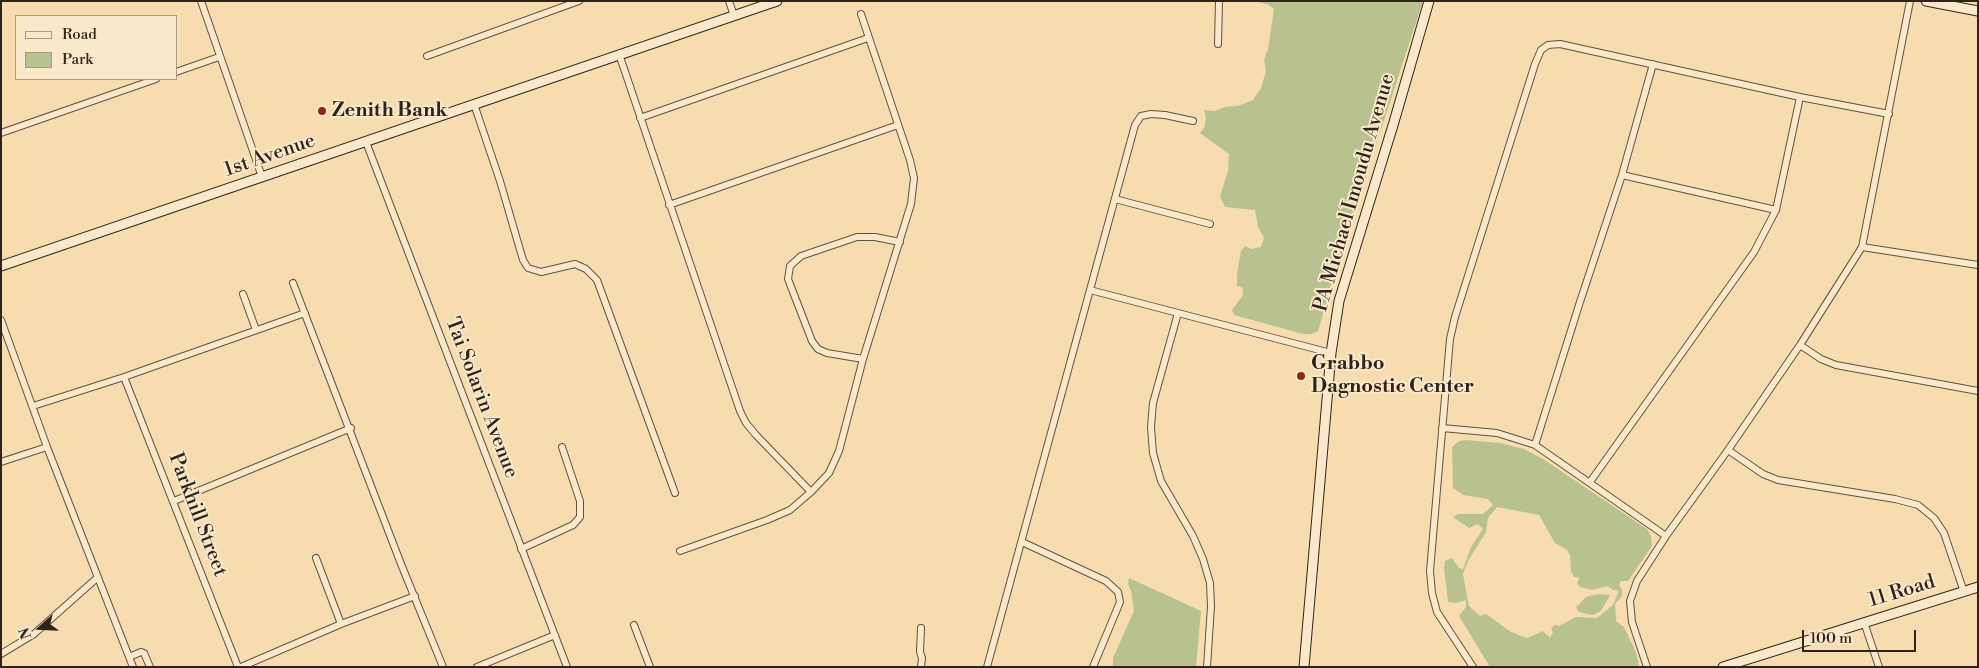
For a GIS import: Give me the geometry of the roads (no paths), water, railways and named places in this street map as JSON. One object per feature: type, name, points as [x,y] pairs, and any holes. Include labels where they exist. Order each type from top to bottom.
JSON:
[{"type":"street","points":[[200,1],[262,177]]},
{"type":"street","points":[[427,56],[579,1]]},
{"type":"street","points":[[729,1],[734,16]]},
{"type":"street","name":"1st Avenue","points":[[1,266],[777,1]]},
{"type":"street","points":[[1218,44],[1219,1]]},
{"type":"street","name":"PA Michael Imoudu Avenue","points":[[1304,667],[1331,353],[1339,301],[1429,1]]},
{"type":"street","points":[[1647,667],[1632,622],[1630,601],[1636,581],[1800,345],[1862,247],[1910,1]]},
{"type":"street","points":[[1926,1],[1978,11]]},
{"type":"street","points":[[680,550],[767,520],[790,510],[829,473],[840,451],[863,359],[911,204],[914,178],[910,160],[860,14]]},
{"type":"street","points":[[640,118],[868,38]]},
{"type":"street","points":[[1473,667],[1437,612],[1432,593],[1430,571],[1450,339],[1455,317],[1532,73],[1541,50],[1548,45],[1560,44],[1800,97],[1889,114]]},
{"type":"street","points":[[618,54],[746,423],[811,492]]},
{"type":"street","points":[[178,71],[219,57]]},
{"type":"street","points":[[1536,445],[1579,305],[1622,175],[1653,64]]},
{"type":"street","points":[[1,133],[153,80]]},
{"type":"street","points":[[1590,482],[1754,252],[1776,210],[1800,97]]},
{"type":"street","points":[[474,104],[500,181],[523,260],[528,268],[541,272],[575,264],[586,269],[597,280],[676,493]]},
{"type":"street","points":[[987,667],[1135,125],[1141,116],[1151,114],[1166,115],[1192,122]]},
{"type":"street","points":[[669,205],[898,124]]},
{"type":"street","name":"Tai Solarin Avenue","points":[[366,142],[566,667]]},
{"type":"street","points":[[1622,175],[1776,210]]},
{"type":"street","points":[[1115,199],[1210,224]]},
{"type":"street","points":[[863,359],[827,354],[818,349],[812,341],[788,279],[790,266],[801,256],[857,237],[875,237],[900,242]]},
{"type":"street","points":[[1862,247],[1978,265]]},
{"type":"street","points":[[293,283],[443,667]]},
{"type":"street","points":[[1090,290],[1331,353]]},
{"type":"street","points":[[243,294],[256,330]]},
{"type":"street","points":[[32,406],[305,313]]},
{"type":"street","points":[[1178,313],[1153,403],[1151,426],[1153,453],[1161,481],[1193,536],[1203,559],[1210,583],[1212,606],[1207,667]]},
{"type":"street","points":[[1,320],[47,447],[133,667]]},
{"type":"street","points":[[1800,345],[1821,359],[1836,365],[1978,391]]},
{"type":"street","name":"Parkhill Street","points":[[124,376],[240,667]]},
{"type":"street","points":[[174,501],[351,428]]},
{"type":"street","points":[[1442,428],[1497,433],[1536,445],[1666,536]]},
{"type":"street","points":[[1,462],[47,447]]},
{"type":"street","points":[[521,549],[573,525],[580,517],[580,501],[562,447]]},
{"type":"street","points":[[1728,450],[1763,474],[1778,480],[1895,499],[1918,505],[1934,518],[1944,533],[1964,592]]},
{"type":"street","points":[[1022,542],[1106,581],[1118,592],[1120,602],[1093,667]]},
{"type":"street","points":[[316,558],[342,624]]},
{"type":"street","points":[[1,654],[34,634],[98,578]]},
{"type":"street","name":"11 Road","points":[[1723,667],[1978,587]]},
{"type":"street","points":[[240,667],[415,596]]},
{"type":"street","points":[[1864,622],[1879,667]]},
{"type":"street","points":[[634,625],[650,667]]},
{"type":"street","points":[[921,628],[921,667]]},
{"type":"street","points":[[476,667],[555,635]]},
{"type":"street","points":[[129,657],[141,652],[144,653],[150,667]]},
{"type":"place","name":"Zenith Bank","points":[[322,111]]},
{"type":"place","name":"Grabbo Dagnostic Center","points":[[1301,376]]}]
